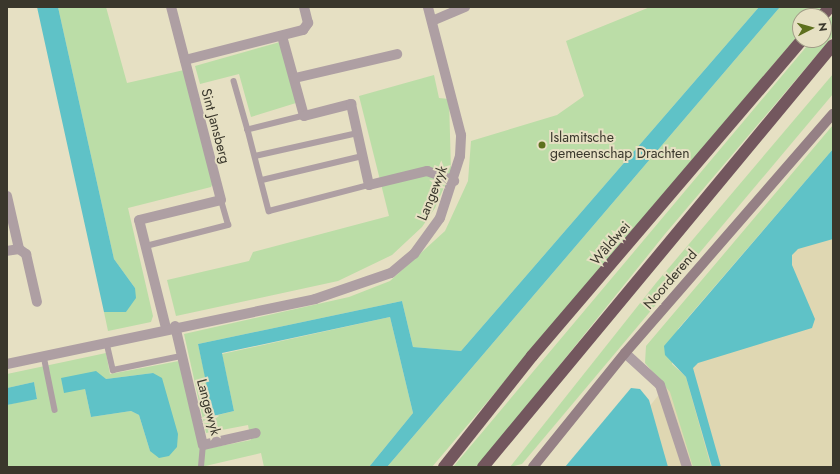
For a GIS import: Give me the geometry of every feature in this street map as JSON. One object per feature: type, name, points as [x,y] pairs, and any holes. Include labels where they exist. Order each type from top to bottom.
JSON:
[{"type":"highway","points":[[482,467],[833,45]]},
{"type":"highway","name":"Wâldwei","points":[[444,467],[532,356],[795,48]]},
{"type":"street","name":"Sint Jansberg","points":[[171,7],[221,200]]},
{"type":"street","points":[[185,60],[303,30],[308,23],[304,7]]},
{"type":"street","name":"Langewyk","points":[[7,364],[107,343],[170,327],[315,299],[391,273],[426,240],[440,218],[454,181],[461,135],[428,7]]},
{"type":"street","points":[[432,21],[465,7]]},
{"type":"street","points":[[282,36],[295,78],[304,116],[351,104],[370,185],[427,171],[454,181]]},
{"type":"street","points":[[295,78],[397,54]]},
{"type":"street","name":"Noorderend","points":[[533,467],[625,353],[833,114]]},
{"type":"street","points":[[7,196],[19,249],[26,254],[37,302]]},
{"type":"street","points":[[170,327],[139,220],[221,200]]},
{"type":"street","points":[[7,251],[19,249]]},
{"type":"street","name":"Langewyk","points":[[170,327],[181,356],[203,445],[256,433]]},
{"type":"street","points":[[625,353],[660,385],[687,467]]},
{"type":"lane","points":[[234,80],[262,180],[269,211],[370,185]]},
{"type":"lane","points":[[248,130],[304,116]]},
{"type":"lane","points":[[255,156],[358,133]]},
{"type":"lane","points":[[262,180],[363,156]]},
{"type":"lane","name":"Sint Jansberg","points":[[146,246],[228,225],[221,200]]},
{"type":"lane","points":[[107,343],[113,370],[181,356]]},
{"type":"lane","points":[[44,356],[55,410]]},
{"type":"lane","points":[[201,467],[203,445]]},
{"type":"shaded area","points":[[833,177],[833,467],[601,467]]},
{"type":"green space","points":[[58,7],[106,7],[127,83],[184,70],[213,183],[211,187],[128,208],[153,316],[151,322],[108,331],[104,312],[126,312],[135,288],[114,259]]},
{"type":"green space","points":[[650,7],[759,7],[461,351],[413,347],[402,301],[198,344],[214,416],[234,411],[222,354],[390,317],[413,413],[369,467],[264,467],[261,453],[201,467],[7,467],[7,405],[37,398],[34,382],[7,388],[7,374],[106,353],[110,374],[179,361],[200,450],[251,440],[248,425],[206,433],[184,334],[349,297],[390,281],[445,231],[468,181],[471,141],[557,115],[584,96],[566,41]],"holes":[[[153,373],[150,451],[139,415],[131,411],[91,417],[85,389],[106,379]]]},
{"type":"green space","points":[[780,7],[822,7],[792,8],[792,42],[432,467],[387,467]]},
{"type":"green space","points":[[833,15],[832,37],[832,16]]},
{"type":"green space","points":[[280,42],[296,103],[251,117],[239,74],[200,84],[195,66]]},
{"type":"green space","points":[[805,48],[823,48],[665,234],[478,467],[453,467]]},
{"type":"green space","points":[[833,74],[833,94],[522,464],[510,467],[656,283]]},
{"type":"green space","points":[[434,75],[439,98],[449,99],[451,171],[435,208],[422,227],[392,255],[338,281],[176,316],[167,280],[249,261],[253,252],[389,216],[359,96]]},
{"type":"green space","points":[[833,125],[833,149],[678,329],[672,364],[686,377],[711,467],[693,467],[670,392],[645,363],[646,346]]},
{"type":"water","points":[[37,7],[58,7],[114,259],[135,288],[136,298],[126,312],[104,312]]},
{"type":"water","points":[[759,7],[780,7],[387,467],[369,467],[413,413],[390,317],[222,353],[234,411],[213,416],[198,344],[402,301],[413,347],[461,351]]},
{"type":"water","points":[[833,149],[833,239],[798,249],[792,255],[792,265],[815,319],[812,328],[698,363],[693,368],[721,467],[712,467],[686,377],[665,355],[664,346]]},
{"type":"water","points":[[96,371],[106,379],[153,373],[162,378],[178,434],[177,447],[169,456],[159,458],[150,451],[139,415],[131,411],[91,417],[85,389],[64,393],[61,378]]},
{"type":"water","points":[[34,382],[37,399],[7,405],[7,388]]},
{"type":"water","points":[[631,388],[640,389],[649,400],[668,467],[565,467]]},
{"type":"place","name":"Islamitsche gemeenschap Drachten","points":[[542,145]]}]
